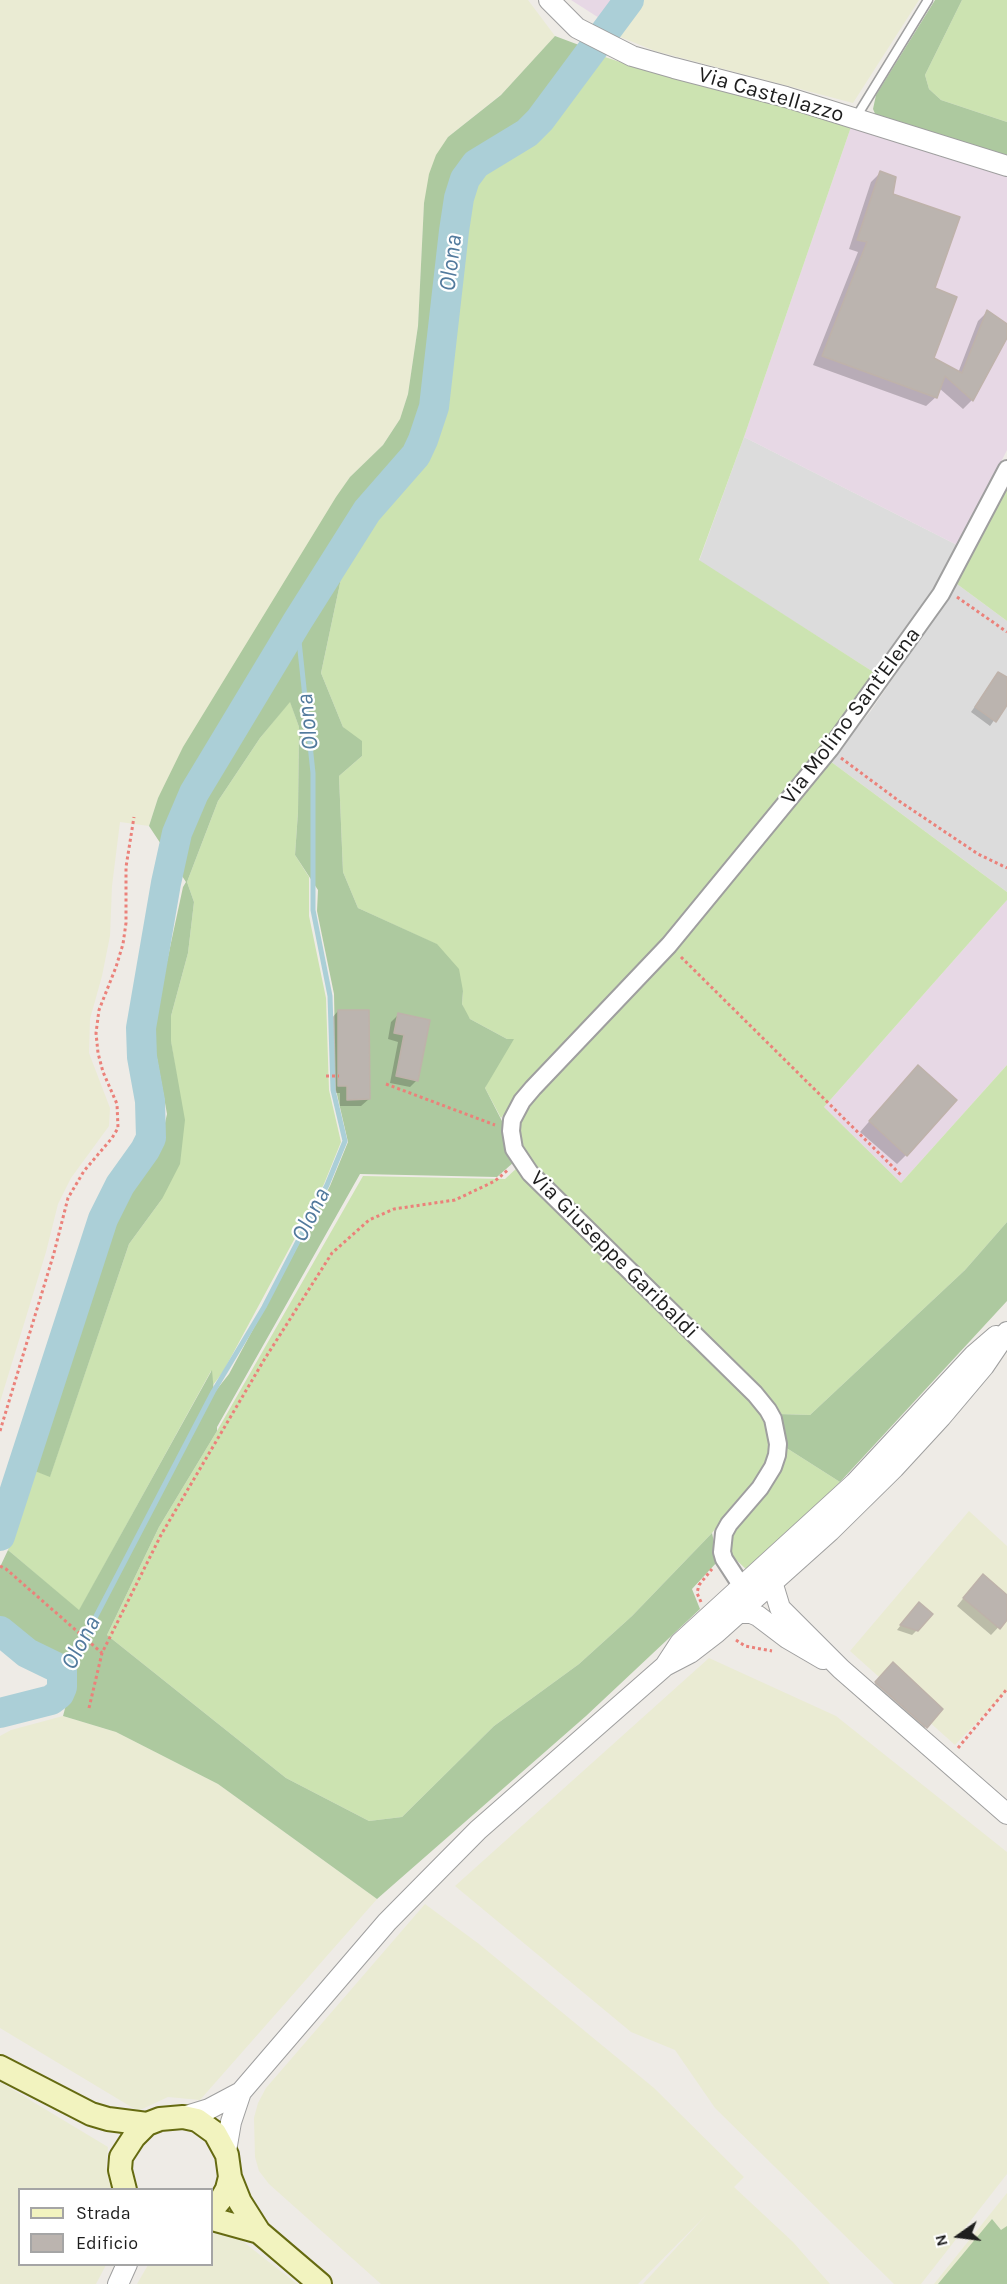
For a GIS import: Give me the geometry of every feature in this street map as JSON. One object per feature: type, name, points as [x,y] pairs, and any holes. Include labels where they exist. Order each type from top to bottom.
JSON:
[{"type":"main road","points":[[0,2067],[91,2114],[108,2119],[147,2124]]},
{"type":"main road","points":[[91,2114],[109,2136],[121,2157]]},
{"type":"main road","points":[[124,2188],[120,2170],[121,2157],[134,2137],[147,2124],[160,2119],[183,2117],[197,2120],[215,2133],[226,2151],[230,2178],[240,2202],[259,2232],[320,2284]]},
{"type":"main road","points":[[213,2209],[222,2198],[230,2178]]},
{"type":"main road","points":[[213,2219],[259,2232]]},
{"type":"street","name":"Via Castellazzo","points":[[549,0],[577,28],[632,56],[786,97],[1007,166]]},
{"type":"street","name":"Via Molino Sant'Elena","points":[[669,945],[830,750],[944,587],[1007,469]]},
{"type":"street","points":[[511,1131],[517,1108],[527,1094],[669,945]]},
{"type":"street","name":"Via Giuseppe Garibaldi","points":[[511,1131],[514,1149],[530,1173],[747,1386],[768,1410],[777,1435],[777,1455],[768,1477],[729,1524],[722,1541],[723,1559],[737,1580]]},
{"type":"street","points":[[665,1666],[680,1643],[855,1483],[974,1355],[1007,1325]]},
{"type":"street","points":[[183,2117],[209,2109],[241,2092],[379,1931],[512,1800],[665,1666],[690,1653],[749,1611],[772,1585],[894,1468],[984,1366],[1007,1332]]},
{"type":"street","points":[[749,1611],[750,1593],[869,1483],[918,1416]]},
{"type":"street","points":[[772,1585],[780,1608],[841,1669],[1007,1814]]},
{"type":"street","points":[[749,1611],[787,1638],[841,1669]]},
{"type":"street","points":[[226,2151],[231,2122],[241,2092]]},
{"type":"street","points":[[118,2284],[127,2266]]},
{"type":"lane","points":[[855,119],[928,0]]},
{"type":"path","points":[[944,587],[1007,632]]},
{"type":"path","points":[[830,750],[928,821],[978,854],[1007,868]]},
{"type":"path","points":[[0,1431],[69,1198],[84,1171],[118,1128],[117,1104],[103,1072],[96,1033],[99,1010],[123,944],[126,923],[126,867],[134,817]]},
{"type":"path","points":[[669,945],[901,1175]]},
{"type":"path","points":[[326,1076],[339,1076]]},
{"type":"path","points":[[386,1084],[511,1131]]},
{"type":"path","points":[[89,1708],[102,1653],[172,1516],[264,1360],[332,1252],[369,1220],[394,1209],[455,1200],[495,1181],[520,1160]]},
{"type":"path","points":[[0,1566],[102,1653]]},
{"type":"path","points":[[947,1761],[1007,1689]]},
{"type":"shaded area","points":[[571,0],[625,0],[607,23]]},
{"type":"shaded area","points":[[852,124],[1007,173],[1007,450],[959,546],[744,437]]},
{"type":"shaded area","points":[[744,437],[959,546],[935,590],[878,675],[699,561]]},
{"type":"shaded area","points":[[957,584],[1007,621],[1007,892],[830,761],[870,712]]},
{"type":"shaded area","points":[[1007,900],[1007,1065],[901,1183],[824,1107]]},
{"type":"green space","points":[[0,0],[528,0],[555,36],[503,93],[448,137],[424,203],[418,326],[408,394],[400,419],[383,445],[350,477],[158,798],[149,826],[120,822],[112,886],[110,936],[90,1019],[89,1053],[110,1108],[109,1126],[71,1178],[58,1204],[46,1252],[0,1402]]},
{"type":"green space","points":[[631,0],[919,0],[853,103],[655,51],[608,32]]},
{"type":"green space","points":[[935,0],[962,0],[925,75],[929,89],[941,100],[1007,122],[1007,160],[876,116],[873,109],[876,95]]},
{"type":"green space","points":[[962,0],[1007,0],[1007,122],[941,100],[929,89],[925,75]]},
{"type":"green space","points":[[555,36],[587,48],[534,116],[524,125],[472,157],[457,172],[451,186],[429,402],[421,429],[410,450],[364,503],[346,534],[342,574],[321,673],[343,727],[362,741],[362,756],[339,776],[343,872],[358,908],[437,944],[459,969],[463,991],[462,1004],[470,1019],[507,1039],[514,1039],[485,1088],[504,1125],[514,1162],[497,1177],[360,1174],[217,1427],[217,1431],[159,1527],[107,1635],[286,1778],[369,1821],[402,1817],[494,1726],[579,1664],[632,1616],[712,1533],[718,1561],[692,1589],[700,1609],[586,1716],[377,1899],[218,1784],[116,1732],[63,1716],[74,1675],[59,1659],[22,1641],[0,1621],[0,1567],[8,1550],[79,1610],[212,1370],[214,1393],[229,1374],[330,1186],[348,1142],[336,1090],[334,994],[317,911],[318,890],[295,855],[299,727],[290,702],[260,738],[218,801],[187,882],[194,902],[188,953],[171,1016],[171,1041],[185,1120],[180,1164],[162,1199],[129,1244],[50,1477],[32,1470],[117,1222],[134,1189],[158,1154],[167,1114],[152,1031],[183,887],[186,882],[149,826],[158,798],[183,747],[336,497],[350,477],[383,445],[400,419],[408,394],[418,326],[424,203],[429,174],[436,155],[448,137],[501,95]]},
{"type":"green space","points":[[602,56],[635,67],[852,124],[699,560],[878,675],[777,806],[649,956],[515,1100],[501,1118],[485,1088],[507,1039],[470,1019],[466,1014],[462,1004],[463,991],[436,944],[358,908],[343,872],[339,776],[362,756],[343,727],[321,673],[343,560],[375,516],[423,462],[446,408],[455,296],[467,209],[473,187],[480,176],[550,129]]},
{"type":"green space","points":[[1007,489],[1007,621],[957,584]]},
{"type":"green space","points":[[290,701],[299,727],[295,855],[309,877],[309,916],[326,998],[329,1090],[341,1142],[324,1184],[223,1372],[213,1385],[211,1371],[79,1611],[8,1550],[32,1470],[50,1476],[129,1244],[162,1199],[177,1079],[171,1042],[171,1016],[188,953],[194,902],[187,882],[218,801],[260,738]]},
{"type":"green space","points":[[830,761],[1007,892],[1007,900],[824,1107],[901,1183],[1007,1065],[1007,1222],[965,1270],[810,1415],[778,1414],[530,1164],[518,1134],[521,1120],[532,1100]]},
{"type":"green space","points":[[518,1167],[760,1410],[769,1433],[770,1447],[767,1461],[759,1476],[735,1502],[712,1533],[632,1616],[579,1664],[494,1726],[402,1817],[369,1821],[286,1778],[107,1635],[159,1527],[217,1431],[363,1176],[505,1179]]},
{"type":"green space","points":[[1007,1222],[1007,1301],[840,1482],[785,1447],[782,1423],[778,1414],[810,1415],[965,1270]]},
{"type":"green space","points":[[785,1447],[840,1482],[748,1571],[732,1556],[728,1543],[737,1525],[757,1505],[777,1473]]},
{"type":"green space","points":[[969,1511],[1007,1546],[1007,1691],[955,1745],[850,1651]]},
{"type":"green space","points":[[709,1658],[836,1716],[1007,1852],[1007,2174],[921,2284],[894,2284],[715,2108],[675,2050],[631,2032],[455,1886]]},
{"type":"green space","points":[[63,1716],[116,1732],[218,1784],[377,1899],[200,2100],[168,2097],[138,2111],[0,2028],[0,1736],[11,1730]]},
{"type":"green space","points":[[425,1904],[479,1944],[654,2088],[744,2177],[734,2187],[793,2242],[830,2284],[643,2284],[707,2214],[638,2284],[381,2284],[269,2184],[259,2171],[255,2157],[254,2118],[258,2103],[266,2088]]},
{"type":"green space","points":[[0,2082],[108,2147],[106,2166],[112,2188],[18,2188],[18,2266],[105,2266],[96,2284],[0,2284]]},
{"type":"green space","points":[[1007,2193],[1007,2284],[934,2284]]},
{"type":"green space","points":[[992,2219],[1001,2230],[1007,2226],[1007,2284],[938,2284]]},
{"type":"green space","points":[[227,2229],[297,2284],[137,2284],[147,2266],[213,2266],[213,2234]]},
{"type":"building","points":[[880,171],[896,177],[893,194],[960,217],[935,288],[957,297],[934,358],[962,373],[987,310],[1007,324],[1007,338],[973,401],[945,376],[937,398],[822,356],[867,242],[857,240]]},
{"type":"building","points":[[998,672],[1007,677],[1007,705],[996,722],[975,707]]},
{"type":"building","points":[[338,1010],[369,1010],[370,1099],[347,1100],[347,1086],[338,1086]]},
{"type":"building","points":[[398,1013],[430,1020],[418,1081],[396,1076],[404,1035],[394,1033]]},
{"type":"building","points":[[918,1065],[957,1100],[907,1156],[869,1121]]},
{"type":"building","points":[[983,1574],[1007,1595],[1007,1620],[1000,1629],[963,1598]]},
{"type":"building","points":[[919,1602],[933,1614],[918,1631],[900,1625]]},
{"type":"building","points":[[893,1662],[943,1709],[927,1728],[875,1682]]},
{"type":"waterway","name":"Olona","points":[[0,1536],[103,1219],[120,1185],[151,1138],[150,1101],[142,1057],[141,1028],[177,833],[194,793],[297,622],[367,511],[416,455],[423,440],[434,407],[454,231],[459,198],[465,179],[476,164],[527,133],[540,120],[629,0]]},
{"type":"waterway","name":"Olona","points":[[62,1670],[68,1657],[95,1618],[213,1392],[264,1307],[327,1185],[345,1141],[333,1090],[330,996],[313,910],[313,773],[297,622]]},
{"type":"waterway","name":"Olona","points":[[0,1631],[27,1653],[62,1670],[62,1687],[59,1694],[51,1700],[0,1713]]}]
